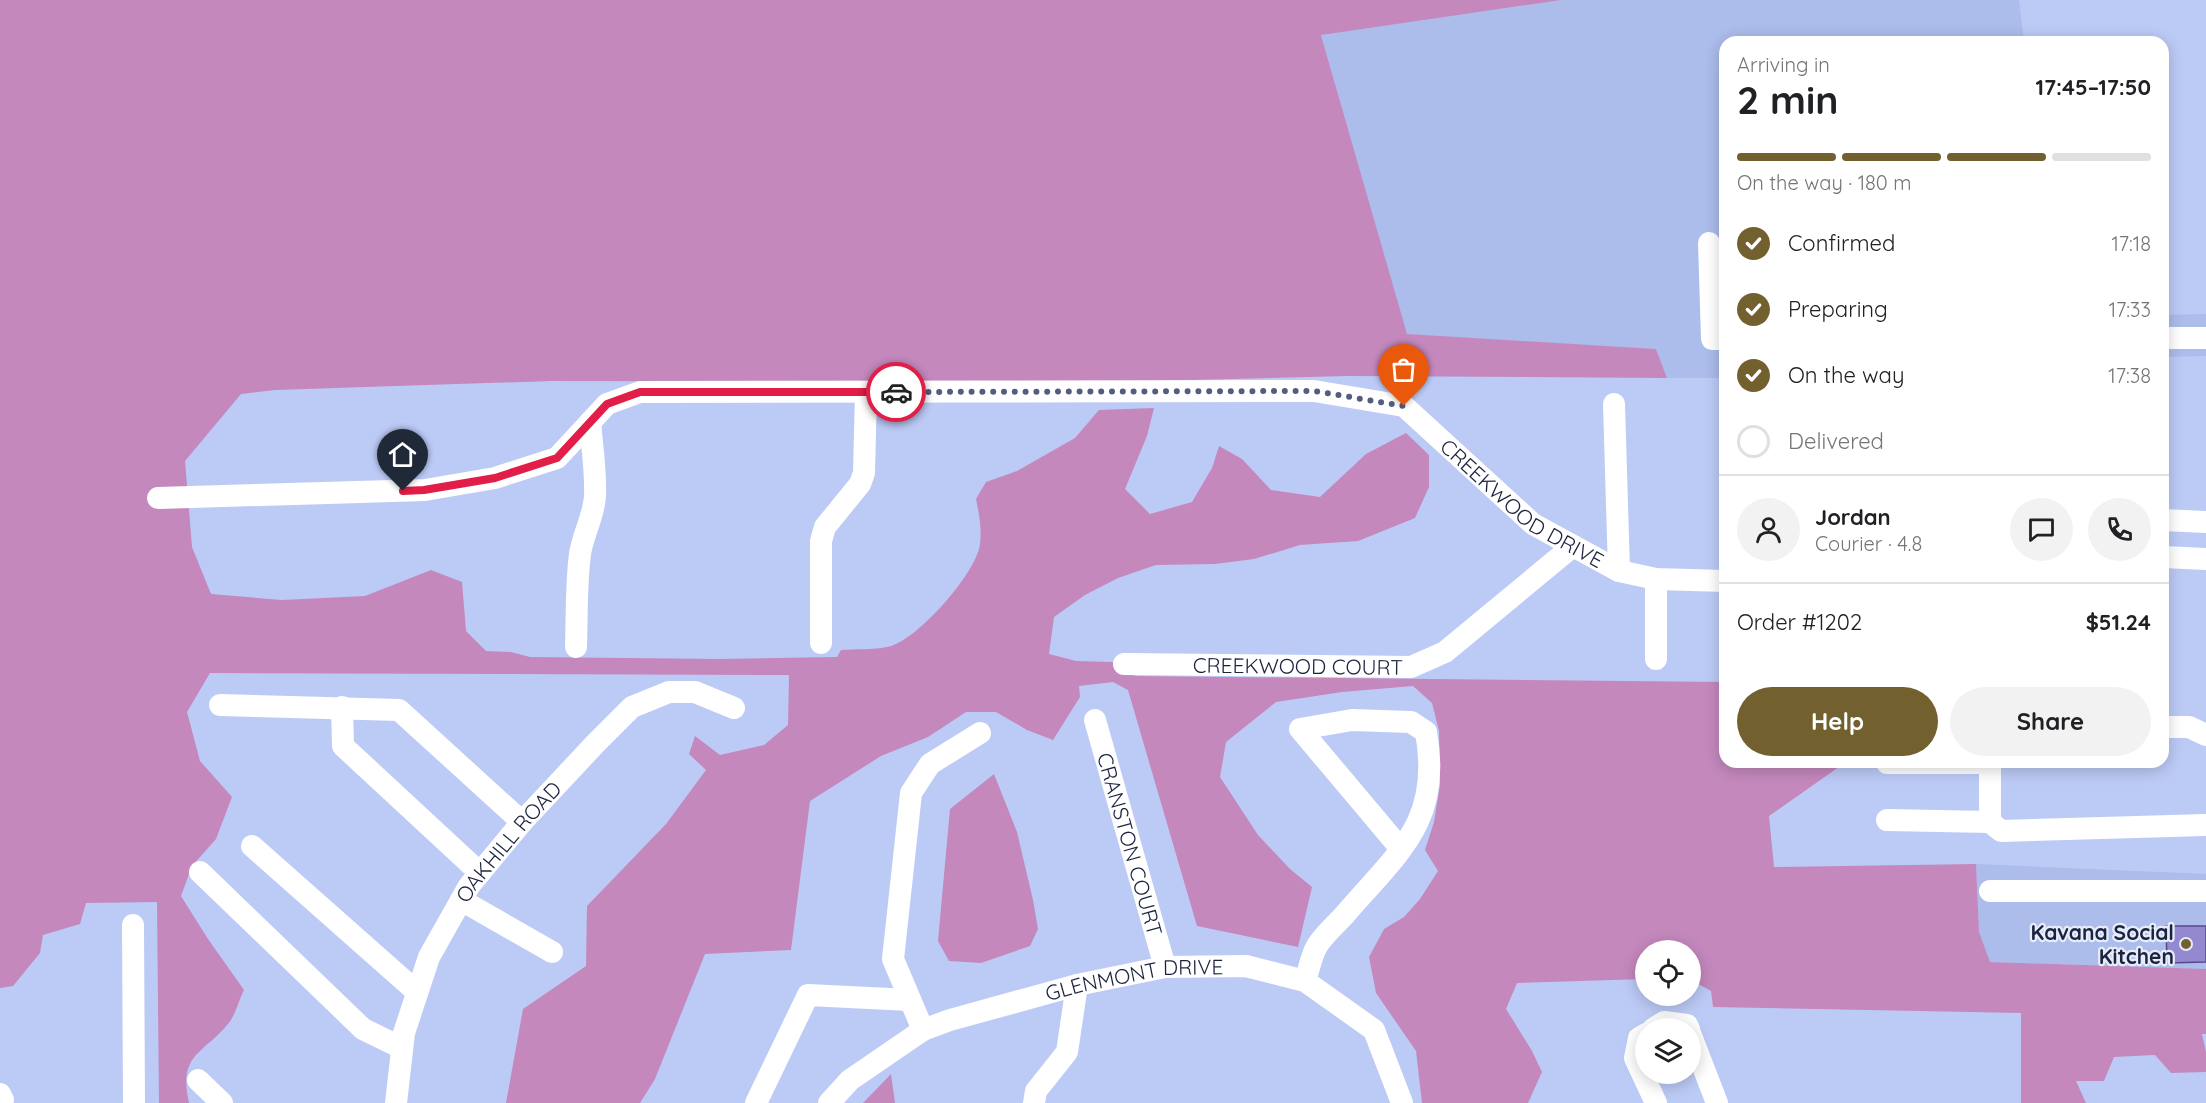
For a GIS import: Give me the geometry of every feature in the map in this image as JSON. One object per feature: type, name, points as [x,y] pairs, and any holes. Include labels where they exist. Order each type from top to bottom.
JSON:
[{"type":"street","points":[[1709,243],[1712,339],[1719,339]]},
{"type":"street","points":[[2169,338],[2206,338]]},
{"type":"street","name":"CREEKWOOD DRIVE","points":[[158,498],[424,490],[495,478],[557,458],[607,404],[640,392],[1314,391],[1404,406],[1533,524],[1619,570],[1656,579],[1719,580]]},
{"type":"street","points":[[820,643],[821,541],[825,526],[860,484],[864,473],[866,392]]},
{"type":"street","points":[[1614,405],[1619,570]]},
{"type":"street","points":[[576,647],[579,564],[595,496],[591,422]]},
{"type":"street","points":[[2169,520],[2206,522]]},
{"type":"street","name":"CREEKWOOD COURT","points":[[1124,664],[1411,667],[1445,652],[1574,546]]},
{"type":"street","points":[[2169,557],[2206,559]]},
{"type":"street","points":[[1656,579],[1656,659]]},
{"type":"street","name":"OAKHILL ROAD","points":[[396,1103],[404,1033],[429,957],[461,900],[522,822],[632,707],[669,692],[695,692],[734,708]]},
{"type":"street","points":[[219,705],[399,710],[522,822]]},
{"type":"street","points":[[342,707],[343,746],[480,873]]},
{"type":"street","name":"CRANSTON COURT","points":[[1095,720],[1165,967]]},
{"type":"street","points":[[1305,981],[1317,946],[1401,849],[1418,825],[1428,795],[1430,754],[1426,732],[1411,722],[1352,720],[1300,729],[1401,849]]},
{"type":"street","points":[[2169,727],[2189,727],[2206,735]]},
{"type":"street","points":[[923,1030],[893,959],[911,793],[930,764],[980,733]]},
{"type":"street","points":[[1990,768],[1990,822]]},
{"type":"street","points":[[1887,820],[1990,822],[2001,831],[2206,825]]},
{"type":"street","points":[[252,846],[417,992]]},
{"type":"street","points":[[200,872],[363,1029],[402,1048]]},
{"type":"street","points":[[1990,891],[2206,891]]},
{"type":"street","points":[[461,900],[552,952]]},
{"type":"street","points":[[133,925],[134,1103]]},
{"type":"street","name":"GLENMONT DRIVE","points":[[829,1103],[850,1080],[923,1030],[950,1020],[1077,985],[1165,967],[1246,966],[1305,981],[1374,1030],[1402,1103]]},
{"type":"street","points":[[1037,1102],[1036,1091],[1067,1052],[1077,985]]},
{"type":"street","points":[[756,1103],[808,994],[910,1000]]},
{"type":"street","points":[[1701,1060],[1717,1103]]},
{"type":"street","points":[[198,1080],[222,1103]]},
{"type":"street","points":[[1647,1084],[1656,1103]]},
{"type":"shaded area","points":[[0,0],[1561,0],[1321,35],[1407,334],[1656,349],[1667,378],[1347,376],[1112,382],[552,381],[275,390],[241,394],[185,461],[192,547],[211,594],[282,600],[365,596],[431,570],[462,582],[466,631],[486,651],[511,652],[530,657],[720,659],[837,657],[841,650],[891,646],[916,631],[931,618],[969,571],[976,556],[981,533],[976,499],[986,482],[1017,471],[1075,438],[1099,410],[1154,408],[1147,436],[1125,489],[1150,514],[1192,502],[1212,468],[1219,446],[1242,459],[1271,490],[1320,497],[1366,454],[1406,433],[1429,455],[1429,487],[1415,518],[1358,541],[1300,545],[1254,559],[1215,564],[1156,565],[1118,578],[1085,595],[1054,617],[1049,654],[1076,661],[1112,662],[1135,676],[1719,682],[1719,768],[1837,768],[1769,816],[1774,867],[1976,864],[1979,932],[1990,962],[2206,969],[2206,1034],[2202,1034],[2206,1052],[2206,1072],[2171,1073],[2155,1055],[2114,1057],[2104,1081],[2076,1081],[2086,1103],[2021,1103],[2021,1013],[1713,1007],[1711,991],[1701,986],[1701,940],[1635,940],[1635,979],[1517,983],[1506,1009],[1542,1072],[1528,1103],[1422,1103],[1416,1051],[1376,993],[1369,957],[1384,929],[1404,917],[1420,899],[1438,871],[1425,850],[1434,822],[1440,785],[1439,731],[1432,703],[1413,686],[1342,692],[1276,702],[1226,742],[1220,777],[1258,835],[1290,869],[1312,887],[1298,947],[1197,926],[1128,690],[1113,682],[1079,686],[1080,697],[1053,740],[1027,730],[996,712],[966,712],[928,737],[881,756],[810,801],[791,950],[705,954],[655,1079],[640,1103],[506,1103],[523,1009],[586,966],[587,906],[666,824],[706,770],[689,754],[695,736],[720,755],[764,745],[788,725],[789,675],[210,673],[187,712],[200,761],[232,797],[216,839],[192,866],[181,896],[244,990],[230,1021],[201,1050],[190,1065],[186,1087],[189,1103],[159,1103],[157,902],[86,903],[80,924],[43,935],[40,953],[13,986],[0,988]]},
{"type":"shaded area","points":[[1561,0],[2019,0],[2023,36],[1719,36],[1719,378],[1667,378],[1656,349],[1407,335],[1321,34]]},
{"type":"shaded area","points":[[2206,314],[2206,356],[2169,357],[2169,315]]},
{"type":"shaded area","points":[[994,774],[1017,832],[1038,929],[1030,946],[981,963],[949,961],[938,941],[950,809]]},
{"type":"shaded area","points":[[1976,864],[2206,874],[2206,969],[1990,962],[1979,932]]},
{"type":"shaded area","points":[[891,1074],[895,1103],[863,1103]]},
{"type":"building","name":"Kavana Social Kitchen","points":[[2166,926],[2206,926],[2206,962],[2167,963]]},
{"type":"way so far","points":[[896,392],[1314,391],[1404,406]]},
{"type":"place","name":"Kavana Social Kitchen","points":[[2186,944]]},
{"type":"route","points":[[403,491],[424,490],[495,478],[557,458],[607,404],[640,392],[896,392]]}]
